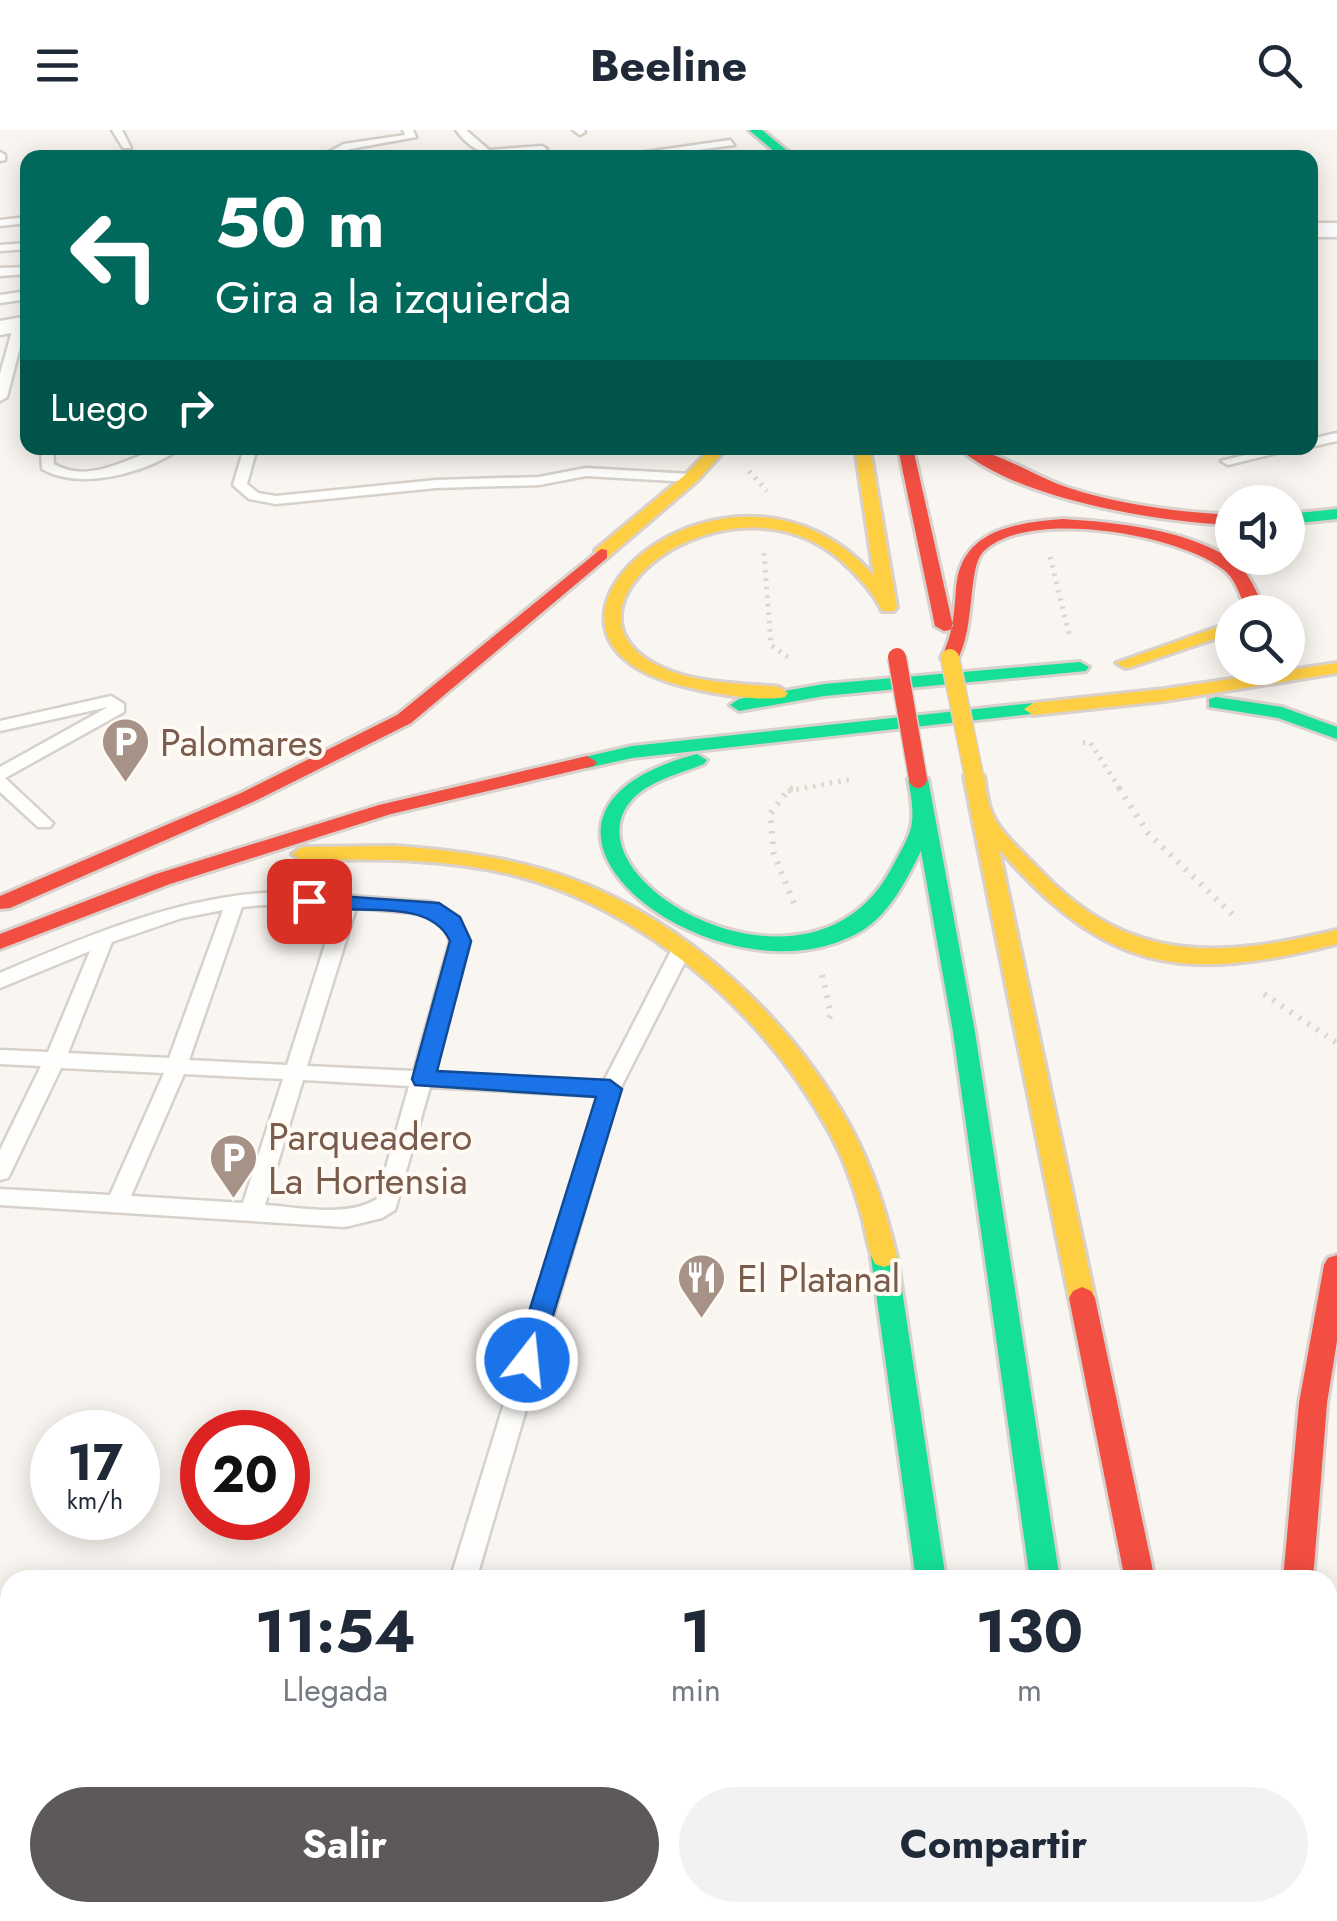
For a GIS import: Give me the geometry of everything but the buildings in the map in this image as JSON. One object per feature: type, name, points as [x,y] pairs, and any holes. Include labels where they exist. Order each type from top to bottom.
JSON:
[{"type":"main road","points":[[755,130],[780,150]]},
{"type":"main road","points":[[0,904],[248,797],[404,720],[691,478],[712,455]]},
{"type":"main road","points":[[863,455],[964,1032],[1043,1570]]},
{"type":"main road","points":[[906,455],[1138,1570]]},
{"type":"main road","points":[[981,455],[1028,480],[1116,507],[1165,516],[1215,519]]},
{"type":"main road","points":[[1305,517],[1337,514]]},
{"type":"main road","points":[[792,695],[673,676],[632,657],[614,640],[607,619],[631,571],[665,546],[695,531],[716,524],[754,522],[798,528],[832,544],[887,601]]},
{"type":"main road","points":[[950,658],[963,636],[967,564],[984,542],[1007,532],[1084,526],[1162,538],[1226,562],[1241,575],[1249,595]]},
{"type":"main road","points":[[1125,663],[1215,633]]},
{"type":"main road","points":[[714,709],[792,695],[1215,652]]},
{"type":"main road","points":[[0,942],[163,879],[386,809],[532,772],[632,752],[752,736],[1164,695],[1337,668]]},
{"type":"main road","points":[[1164,695],[1282,712],[1337,733]]},
{"type":"main road","points":[[752,736],[626,794],[611,817],[610,846],[621,868],[640,896],[673,917],[747,941],[781,945],[824,939],[852,928],[891,887],[926,819]]},
{"type":"main road","points":[[982,818],[1083,920],[1123,944],[1175,958],[1229,958],[1296,949],[1337,937]]},
{"type":"main road","points":[[0,917],[203,842]]},
{"type":"main road","points":[[210,866],[334,852],[421,854],[476,861],[584,891],[622,910],[681,950],[761,1016],[795,1054],[832,1111],[856,1158],[872,1205],[885,1266],[930,1570]]},
{"type":"main road","points":[[1299,1570],[1313,1403],[1337,1265]]},
{"type":"lane","points":[[116,130],[127,146]]},
{"type":"lane","points":[[339,150],[410,137],[408,130]]},
{"type":"lane","points":[[461,130],[476,150]]},
{"type":"lane","points":[[527,150],[542,149],[534,139]]},
{"type":"lane","points":[[384,140],[391,150]]},
{"type":"lane","points":[[673,150],[733,145]]},
{"type":"lane","points":[[0,397],[15,332]]},
{"type":"lane","points":[[47,455],[47,466],[71,476],[107,471],[154,455]]},
{"type":"lane","points":[[248,455],[240,485],[254,496],[276,500],[436,484],[539,481],[586,472],[691,478]]},
{"type":"lane","points":[[1228,461],[1257,455]]},
{"type":"lane","points":[[0,726],[111,701],[118,708],[0,774]]},
{"type":"lane","points":[[0,782],[44,823]]},
{"type":"lane","points":[[0,981],[171,914],[236,901],[270,899],[431,908],[452,922],[460,941],[387,1204],[374,1212],[345,1218],[0,1197]]},
{"type":"lane","points":[[117,1204],[176,1066],[236,901]]},
{"type":"lane","points":[[251,1212],[348,903]]},
{"type":"lane","points":[[0,1172],[55,1060],[103,941]]},
{"type":"lane","points":[[466,1570],[610,1089],[681,950]]},
{"type":"lane","points":[[0,1057],[610,1089]]},
{"type":"path","points":[[763,542],[771,646],[792,660],[805,660]]},
{"type":"path","points":[[1046,546],[1072,634],[1056,636]]},
{"type":"path","points":[[1074,743],[1090,742],[1148,833],[1234,916]]},
{"type":"path","points":[[799,917],[774,854],[770,814],[789,790],[852,779]]},
{"type":"path","points":[[1263,993],[1337,1043]]},
{"type":"traffic: fast","points":[[755,130],[780,150]]},
{"type":"traffic: fast","points":[[1305,517],[1337,514]]},
{"type":"traffic: fast","points":[[739,705],[824,690],[1080,667]]},
{"type":"traffic: fast","points":[[1216,703],[1282,713],[1337,733]]},
{"type":"traffic: fast","points":[[587,762],[632,752],[1033,709]]},
{"type":"traffic: fast","points":[[697,760],[657,775],[630,791],[615,810],[611,835],[627,877],[650,901],[681,920],[716,934],[792,943],[826,938],[854,926],[888,892],[926,819]]},
{"type":"traffic: fast","points":[[918,779],[964,1032],[1044,1570]]},
{"type":"traffic: fast","points":[[884,1257],[930,1570]]},
{"type":"traffic: slow","points":[[601,554],[712,455]]},
{"type":"traffic: slow","points":[[863,455],[888,607]]},
{"type":"traffic: slow","points":[[779,693],[702,684],[648,667],[632,657],[615,637],[610,615],[616,595],[630,575],[672,542],[717,524],[756,521],[797,528],[831,544],[857,566],[887,601]]},
{"type":"traffic: slow","points":[[1125,663],[1215,633]]},
{"type":"traffic: slow","points":[[950,658],[974,776]]},
{"type":"traffic: slow","points":[[1033,709],[1164,695],[1337,668]]},
{"type":"traffic: slow","points":[[974,776],[1082,1298]]},
{"type":"traffic: slow","points":[[982,817],[1070,910],[1113,938],[1144,949],[1176,955],[1241,956],[1337,937]]},
{"type":"traffic: slow","points":[[302,854],[424,855],[514,869],[587,893],[665,939],[736,996],[767,1027],[820,1095],[859,1171],[884,1257]]},
{"type":"traffic: jam","points":[[907,455],[944,626]]},
{"type":"traffic: jam","points":[[980,455],[1030,479],[1095,501],[1215,519]]},
{"type":"traffic: jam","points":[[950,658],[961,629],[970,560],[977,549],[998,535],[1028,527],[1100,526],[1174,541],[1227,564],[1249,595]]},
{"type":"traffic: jam","points":[[3,903],[248,797],[404,719],[601,554]]},
{"type":"traffic: jam","points":[[897,657],[918,779]]},
{"type":"traffic: jam","points":[[0,942],[163,879],[386,809],[587,762]]},
{"type":"traffic: jam","points":[[1299,1570],[1313,1403],[1337,1265]]},
{"type":"traffic: jam","points":[[1082,1298],[1138,1570]]},
{"type":"place","name":"Palomares","points":[[125,784]]},
{"type":"place","name":"Parqueadero La Hortensia","points":[[233,1200]]},
{"type":"place","name":"El Platanal","points":[[702,1320]]},
{"type":"route","points":[[309,901],[431,908],[452,922],[460,941],[424,1079],[610,1089],[527,1360]]}]
